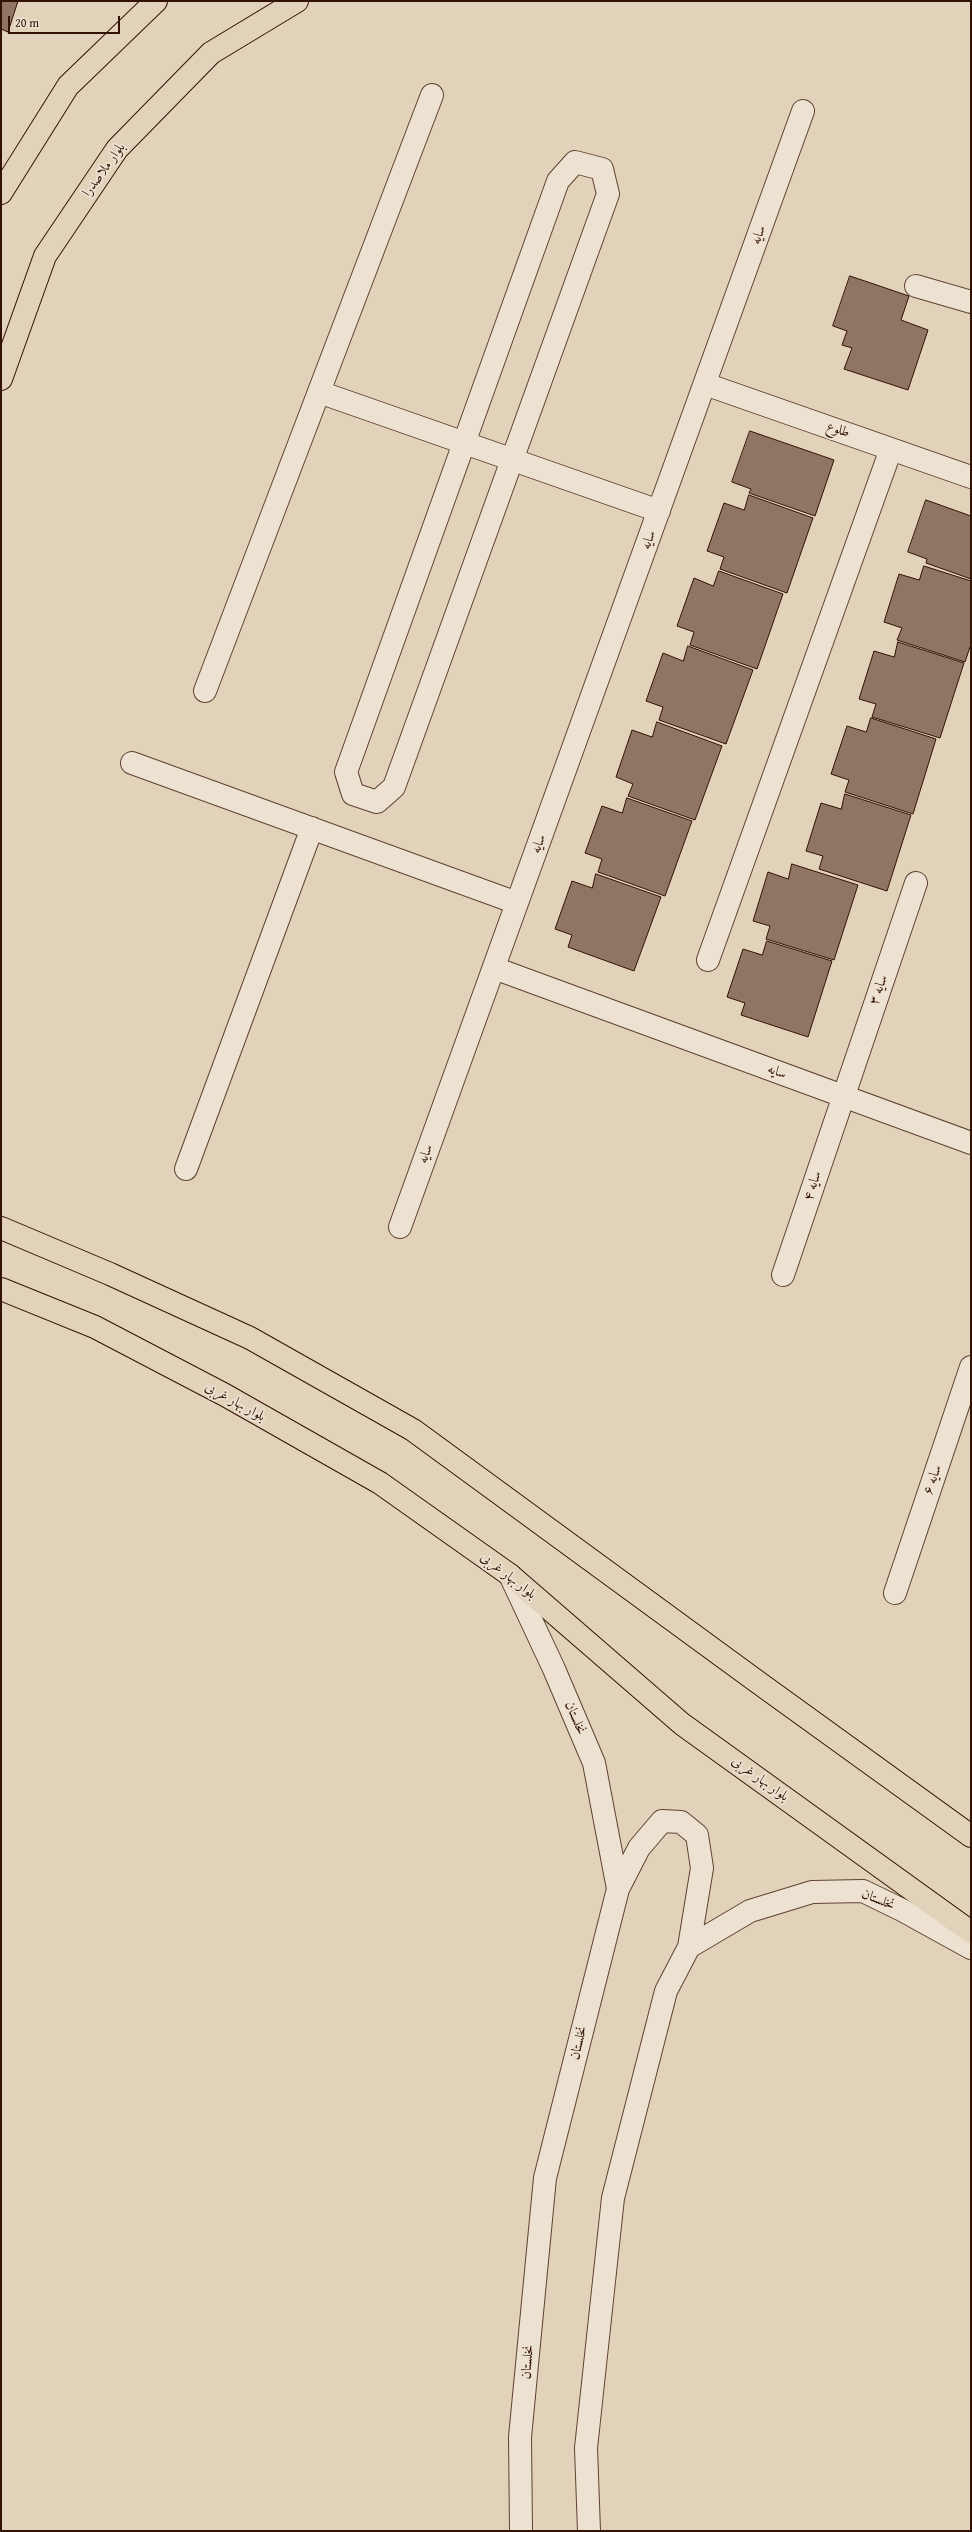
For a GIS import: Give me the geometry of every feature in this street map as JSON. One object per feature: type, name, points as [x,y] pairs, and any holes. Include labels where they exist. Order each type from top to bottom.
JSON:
[{"type":"main road","points":[[1,193],[68,86],[156,1]]},
{"type":"main road","name":"بلوار ملاصدرا","points":[[1,379],[45,256],[117,149],[211,54],[297,1]]},
{"type":"main road","points":[[1,1228],[110,1274],[250,1338],[414,1430],[759,1684],[971,1836]]},
{"type":"main road","name":"بلوار بهار غربی","points":[[1,1289],[95,1327],[225,1396],[380,1483],[510,1575],[682,1724],[971,1932]]},
{"type":"street","points":[[205,691],[432,95]]},
{"type":"street","name":"سایه","points":[[400,1227],[803,111]]},
{"type":"street","points":[[575,162],[602,169],[608,194],[512,460],[394,787],[377,802],[353,794],[346,772],[558,181],[575,162]]},
{"type":"street","points":[[916,286],[971,302]]},
{"type":"street","name":"طلوع","points":[[705,384],[971,477]]},
{"type":"street","points":[[319,392],[659,511]]},
{"type":"street","points":[[708,960],[891,449]]},
{"type":"street","points":[[132,763],[517,903]]},
{"type":"street","points":[[186,1169],[312,828]]},
{"type":"street","name":"سایه ۳","points":[[843,1096],[916,883]]},
{"type":"street","name":"سایه","points":[[494,968],[971,1143]]},
{"type":"street","name":"سایه ۴","points":[[783,1275],[843,1096]]},
{"type":"street","name":"سایه ۶","points":[[895,1593],[971,1367]]},
{"type":"street","name":"نخلستان","points":[[510,1575],[554,1669],[594,1763],[618,1889],[545,2178],[520,2437],[521,2531]]},
{"type":"street","points":[[589,2531],[586,2448],[613,2198],[666,1991],[689,1947],[702,1868],[697,1835],[681,1822],[662,1821],[639,1848],[618,1889]]},
{"type":"street","name":"نخلستان","points":[[689,1947],[750,1911],[812,1892],[862,1892],[902,1910],[971,1948]]},
{"type":"building","points":[[1,1],[18,1],[8,32],[1,29]]},
{"type":"building","points":[[850,276],[909,296],[901,320],[928,330],[908,390],[844,369],[852,348],[842,345],[847,331],[833,326]]},
{"type":"building","points":[[750,431],[834,460],[815,516],[749,493],[751,489],[732,482]]},
{"type":"building","points":[[749,495],[813,518],[787,593],[720,569],[724,557],[707,551],[724,503],[744,510]]},
{"type":"building","points":[[926,500],[971,516],[971,579],[926,563],[927,559],[908,552]]},
{"type":"building","points":[[924,566],[971,581],[971,644],[965,662],[897,640],[902,628],[884,622],[899,574],[919,580]]},
{"type":"building","points":[[719,571],[783,594],[757,669],[690,645],[694,632],[677,626],[694,578],[713,586]]},
{"type":"building","points":[[898,642],[964,663],[940,738],[872,717],[876,704],[859,699],[874,651],[894,657]]},
{"type":"building","points":[[688,646],[753,670],[726,744],[659,720],[663,707],[646,701],[663,653],[683,661]]},
{"type":"building","points":[[871,718],[936,739],[913,814],[845,792],[849,780],[831,774],[847,726],[866,732]]},
{"type":"building","points":[[657,722],[722,746],[695,820],[628,796],[633,784],[616,777],[632,730],[652,737]]},
{"type":"building","points":[[845,794],[911,815],[887,891],[819,869],[823,856],[806,851],[821,803],[841,809]]},
{"type":"building","points":[[627,798],[692,821],[665,896],[598,872],[602,859],[585,853],[602,806],[622,813]]},
{"type":"building","points":[[792,864],[858,885],[834,960],[766,939],[770,926],[753,921],[768,872],[788,879]]},
{"type":"building","points":[[596,874],[661,897],[634,971],[568,947],[572,935],[555,929],[572,881],[592,888]]},
{"type":"building","points":[[767,941],[832,961],[808,1037],[741,1015],[745,1003],[727,997],[743,949],[762,955]]}]
